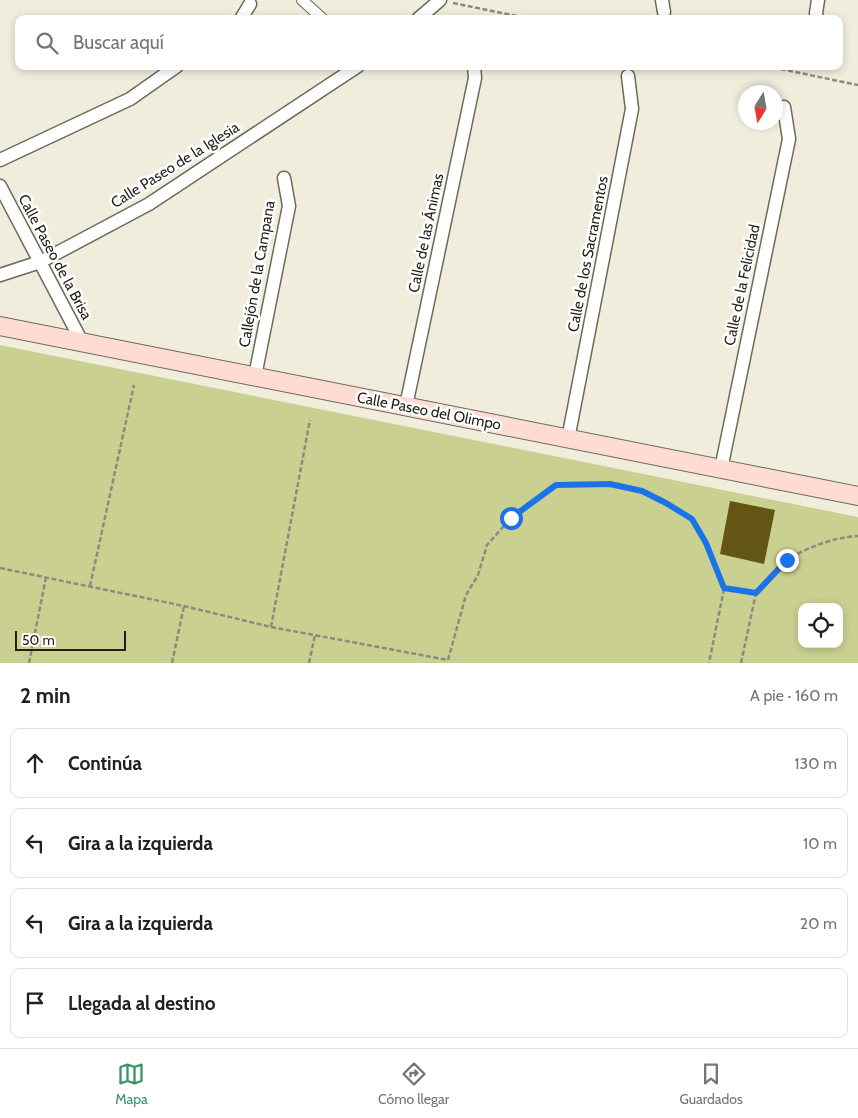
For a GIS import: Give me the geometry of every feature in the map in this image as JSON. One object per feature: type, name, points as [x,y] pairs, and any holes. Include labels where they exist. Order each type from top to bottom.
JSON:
[{"type":"main road","name":"Calle Paseo del Olimpo","points":[[0,326],[858,496]]},
{"type":"street","points":[[302,0],[319,15]]},
{"type":"street","points":[[423,15],[440,0]]},
{"type":"street","points":[[817,15],[818,0]]},
{"type":"street","points":[[244,15],[250,4]]},
{"type":"street","points":[[0,160],[130,99],[171,70]]},
{"type":"street","name":"Calle Paseo de la Iglesia","points":[[0,275],[40,262],[149,204],[352,70]]},
{"type":"street","name":"Calle de las Ánimas","points":[[406,406],[475,78],[474,70]]},
{"type":"street","name":"Calle de los Sacramentos","points":[[568,439],[632,109],[628,76]]},
{"type":"street","name":"Calle de la Felicidad","points":[[721,469],[789,139],[784,107]]},
{"type":"street","name":"Callejón de la Campana","points":[[255,376],[289,206],[284,178]]},
{"type":"street","name":"Calle Paseo de la Brisa","points":[[0,186],[82,342]]},
{"type":"path","points":[[440,0],[513,15]]},
{"type":"path","points":[[785,70],[858,85]]},
{"type":"path","points":[[90,586],[134,385]]},
{"type":"path","points":[[271,627],[310,420]]},
{"type":"path","points":[[0,568],[184,606],[271,627],[447,662],[466,595],[478,575],[487,545],[511,518],[556,485],[610,484],[642,491],[666,503],[692,519],[706,543],[724,588],[709,663]]},
{"type":"path","points":[[742,663],[756,593],[787,560],[842,536],[858,536]]},
{"type":"path","points":[[30,663],[46,578]]},
{"type":"path","points":[[724,588],[756,593]]},
{"type":"path","points":[[172,663],[184,606]]},
{"type":"path","points":[[309,663],[315,635]]},
{"type":"green space","points":[[0,345],[858,517],[858,663],[0,663]]},
{"type":"building","points":[[730,501],[775,510],[764,564],[720,554]]},
{"type":"route","points":[[511,518],[556,485],[610,484],[642,491],[692,519],[706,543],[724,588],[756,593],[787,560]]}]
